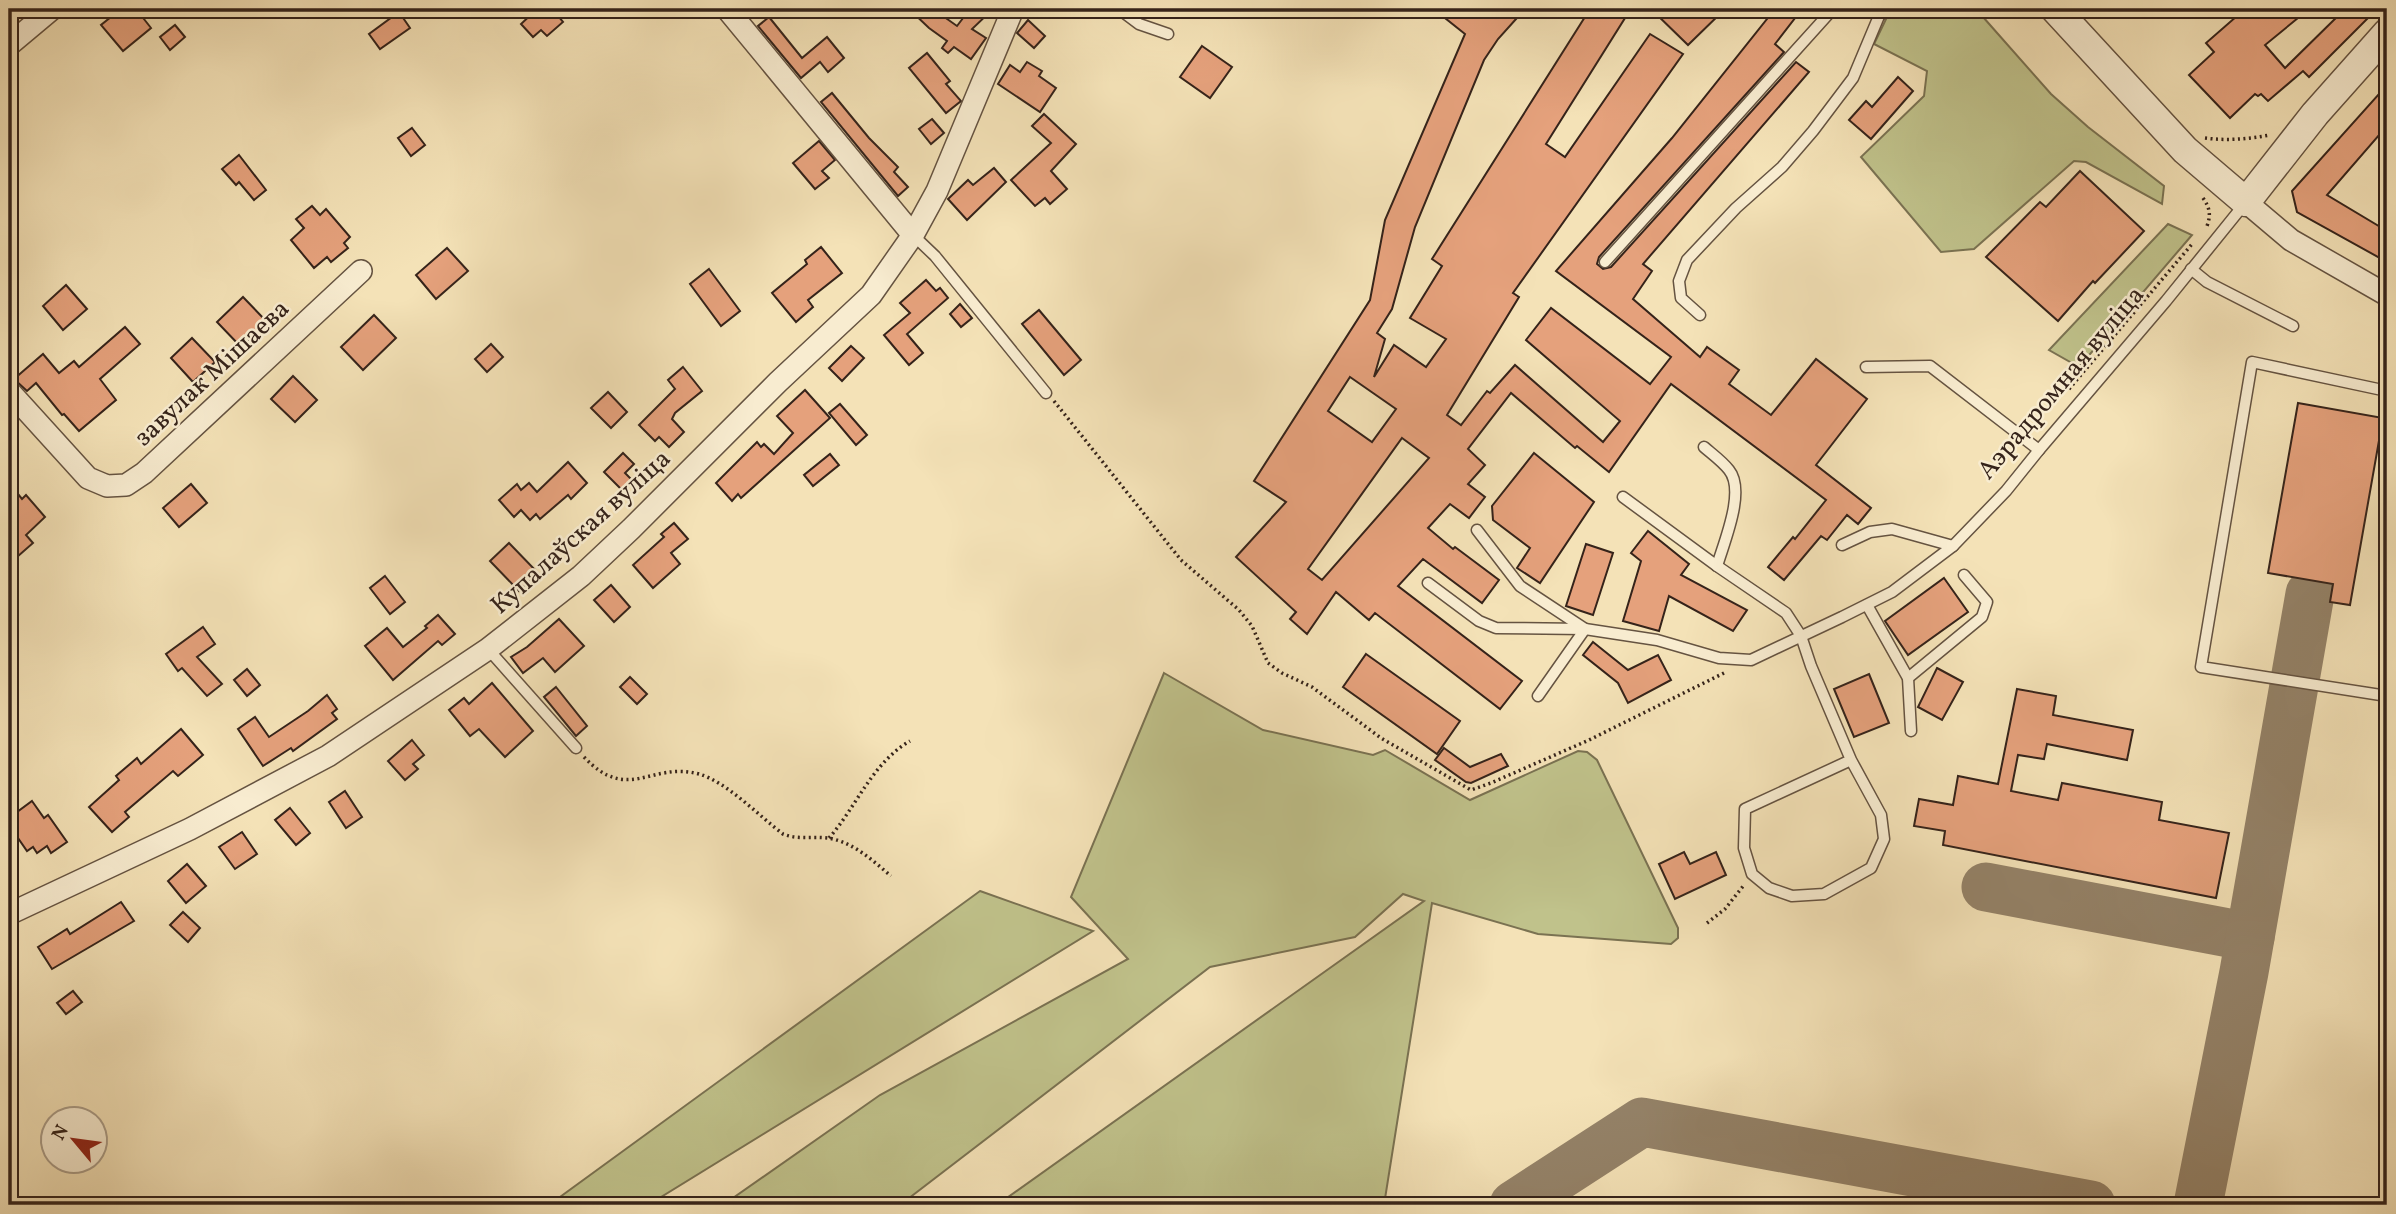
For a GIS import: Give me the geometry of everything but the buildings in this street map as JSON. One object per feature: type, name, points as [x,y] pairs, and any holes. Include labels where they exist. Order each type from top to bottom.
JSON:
[{"type":"street","points":[[9,44],[52,9]]},
{"type":"street","points":[[727,9],[914,235]]},
{"type":"street","name":"Купалаўская вуліца","points":[[9,914],[191,829],[328,756],[488,649],[580,576],[871,295],[914,235],[937,191],[1013,9]]},
{"type":"street","points":[[2055,9],[2185,150],[2291,240],[2387,295]]},
{"type":"street","points":[[2246,202],[2315,114],[2387,33]]},
{"type":"street","name":"завулак Мішаева","points":[[9,391],[88,478],[107,486],[126,485],[144,473],[361,271]]},
{"type":"lane","points":[[1119,9],[1139,24],[1168,34]]},
{"type":"lane","points":[[1605,262],[1833,9]]},
{"type":"lane","points":[[1700,316],[1681,298],[1679,281],[1687,260],[1736,208],[1782,167],[1813,131],[1853,78],[1879,16],[1887,9]]},
{"type":"lane","name":"Аэрадромная вуліца","points":[[1751,660],[1892,592],[1954,546],[2006,491],[2246,202]]},
{"type":"lane","points":[[914,235],[935,256],[1046,393]]},
{"type":"lane","points":[[2191,269],[2207,282],[2293,326]]},
{"type":"lane","points":[[2387,391],[2252,362],[2201,667],[2387,696]]},
{"type":"lane","points":[[1866,367],[1930,366],[2039,450]]},
{"type":"lane","points":[[1704,447],[1730,471],[1735,482],[1736,500],[1717,566]]},
{"type":"lane","points":[[1623,496],[1786,613],[1801,636],[1851,760],[1881,815],[1885,839],[1871,868],[1824,894],[1792,896],[1769,888],[1752,874],[1744,848],[1745,809],[1851,760]]},
{"type":"lane","points":[[1842,545],[1870,532],[1892,528],[1954,546]]},
{"type":"lane","points":[[1477,530],[1520,586],[1585,629]]},
{"type":"lane","points":[[1908,678],[1982,617],[1987,602],[1964,575]]},
{"type":"lane","points":[[1428,583],[1479,621],[1496,628],[1585,629],[1657,640],[1719,658],[1751,660]]},
{"type":"lane","points":[[1867,605],[1908,678],[1911,731]]},
{"type":"lane","points":[[1538,696],[1585,629]]},
{"type":"lane","points":[[488,649],[576,748]]},
{"type":"path","points":[[2197,137],[2222,140],[2283,132],[2295,142]]},
{"type":"path","points":[[2202,196],[2208,205],[2210,217],[2206,229]]},
{"type":"path","points":[[2062,398],[2199,236]]},
{"type":"path","points":[[1046,393],[1181,561],[1238,610],[1252,626],[1268,663],[1312,687],[1381,738],[1471,790],[1552,755],[1751,660]]},
{"type":"path","points":[[829,838],[846,819],[872,775],[894,750],[910,741]]},
{"type":"path","points":[[576,748],[594,768],[612,778],[631,781],[663,772],[700,774],[726,788],[783,834],[793,838],[829,838],[856,848],[891,876]]},
{"type":"path","points":[[1707,923],[1725,909],[1752,874]]},
{"type":"green space","points":[[1901,9],[1953,9],[1983,17],[2051,94],[2088,127],[2164,186],[2162,204],[2086,162],[2074,161],[1974,249],[1941,252],[1861,157],[1924,96],[1927,71],[1874,44],[1887,17]]},
{"type":"green space","points":[[2168,224],[2192,235],[2079,367],[2049,350]]},
{"type":"green space","points":[[1164,673],[1263,730],[1373,755],[1385,750],[1470,800],[1578,751],[1587,752],[1597,760],[1678,928],[1678,938],[1671,944],[1538,934],[1432,903],[1384,1205],[997,1205],[1424,901],[1403,894],[1355,937],[1210,967],[900,1205],[723,1205],[880,1095],[1128,959],[1071,897]]},
{"type":"green space","points":[[980,891],[1093,931],[648,1205],[549,1205]]},
{"type":"taxiway","points":[[2198,1205],[2244,972],[2310,594]]},
{"type":"taxiway","points":[[1986,887],[2250,937]]},
{"type":"taxiway","points":[[1514,1205],[1642,1122],[2091,1205]]}]
